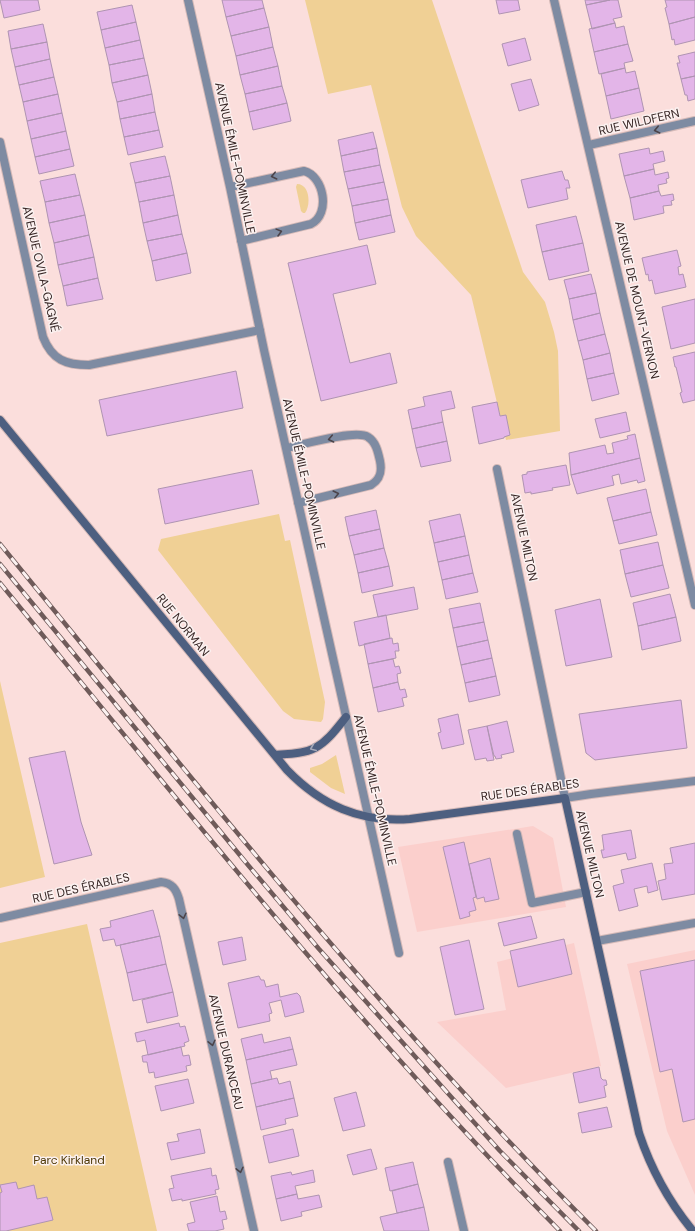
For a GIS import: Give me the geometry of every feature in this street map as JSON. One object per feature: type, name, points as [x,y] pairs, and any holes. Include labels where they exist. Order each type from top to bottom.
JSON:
[{"type":"street","name":"AVENUE ÉMILE-POMINVILLE","points":[[188,0],[242,241],[298,503],[399,953]]},
{"type":"street","name":"AVENUE DE MOUNT-VERNON","points":[[554,0],[695,605]]},
{"type":"street","name":"RUE WILDFERN","points":[[589,146],[695,121]]},
{"type":"street","name":"AVENUE OVILA-GAGNÉ","points":[[0,142],[43,338],[56,356],[70,363],[89,365],[260,330]]},
{"type":"street","points":[[230,187],[304,171],[312,174],[316,178],[322,193],[323,209],[316,221],[311,224],[242,241]]},
{"type":"street","name":"RUE NORMAN","points":[[0,420],[296,780],[325,801],[346,811],[369,816]]},
{"type":"street","points":[[286,448],[350,435],[363,434],[368,437],[376,447],[380,463],[380,476],[376,482],[371,485],[298,503]]},
{"type":"street","name":"AVENUE MILTON","points":[[497,469],[565,798],[641,1139],[649,1160],[668,1195],[694,1231]]},
{"type":"street","points":[[275,755],[296,753],[314,748],[327,739],[346,717]]},
{"type":"street","name":"RUE DES ÉRABLES","points":[[369,816],[387,819],[410,819],[695,781]]},
{"type":"street","points":[[517,834],[532,902],[586,892]]},
{"type":"street","name":"RUE DES ÉRABLES","points":[[0,918],[161,882],[167,883]]},
{"type":"street","name":"AVENUE DURANCEAU","points":[[167,883],[172,885],[179,899],[254,1231]]},
{"type":"street","points":[[597,941],[695,923]]},
{"type":"street","points":[[448,1162],[464,1231]]},
{"type":"shaded area","points":[[533,826],[553,838],[566,907],[417,932],[398,847]]},
{"type":"shaded area","points":[[574,943],[601,1066],[506,1088],[437,1022],[506,1010],[497,962]]},
{"type":"shaded area","points":[[695,950],[695,1195],[667,1131],[627,964]]},
{"type":"green space","points":[[305,0],[432,0],[523,272],[545,302],[554,332],[558,351],[560,431],[506,440],[471,295],[416,236],[402,207],[371,85],[328,94]]},
{"type":"green space","points":[[297,184],[305,187],[307,191],[309,200],[305,213],[301,211],[296,187]]},
{"type":"green space","points":[[279,514],[285,541],[290,540],[325,702],[323,719],[321,722],[294,719],[283,711],[158,550],[161,539]]},
{"type":"green space","points":[[0,681],[45,877],[0,888]]},
{"type":"green space","points":[[336,755],[345,794],[331,788],[310,772],[310,768],[322,764]]},
{"type":"green space","name":"Parc Kirkland","points":[[87,924],[157,1231],[0,1231],[0,943]]},
{"type":"building","points":[[0,0],[38,0],[40,10],[4,18]]},
{"type":"building","points":[[222,0],[262,0],[264,8],[226,17]]},
{"type":"building","points":[[496,0],[518,0],[520,10],[499,14]]},
{"type":"building","points":[[585,0],[610,0],[586,5]]},
{"type":"building","points":[[610,0],[618,0],[622,17],[613,19],[615,23],[592,29],[586,5]]},
{"type":"building","points":[[665,0],[695,0],[695,17],[669,24],[665,8],[667,7]]},
{"type":"building","points":[[132,5],[136,22],[101,30],[97,12]]},
{"type":"building","points":[[264,8],[269,27],[231,36],[226,17]]},
{"type":"building","points":[[695,17],[695,40],[675,45],[674,39],[672,40],[669,24]]},
{"type":"building","points":[[136,22],[140,40],[105,48],[101,30]]},
{"type":"building","points":[[615,23],[616,28],[624,26],[628,44],[594,52],[589,29]]},
{"type":"building","points":[[43,24],[47,42],[11,49],[8,31]]},
{"type":"building","points":[[269,27],[273,47],[236,56],[231,36]]},
{"type":"building","points":[[525,38],[531,60],[508,66],[502,44]]},
{"type":"building","points":[[140,40],[144,58],[109,65],[105,48]]},
{"type":"building","points":[[47,42],[50,59],[15,67],[11,49]]},
{"type":"building","points":[[628,44],[633,61],[624,63],[625,68],[599,74],[594,52]]},
{"type":"building","points":[[273,47],[278,66],[240,75],[236,56]]},
{"type":"building","points":[[695,52],[695,76],[681,79],[677,63],[680,63],[678,56]]},
{"type":"building","points":[[144,58],[148,75],[112,83],[109,65]]},
{"type":"building","points":[[50,59],[54,77],[19,85],[15,67]]},
{"type":"building","points":[[278,66],[282,86],[245,94],[240,75]]},
{"type":"building","points":[[625,68],[626,73],[635,71],[639,88],[606,96],[601,74]]},
{"type":"building","points":[[148,75],[152,94],[117,102],[112,83]]},
{"type":"building","points":[[695,76],[695,99],[688,101],[681,79]]},
{"type":"building","points":[[54,77],[58,94],[23,102],[19,85]]},
{"type":"building","points":[[531,79],[539,105],[519,111],[511,84]]},
{"type":"building","points":[[282,86],[287,103],[249,112],[245,94]]},
{"type":"building","points":[[639,88],[644,111],[611,119],[606,96]]},
{"type":"building","points":[[58,94],[62,113],[27,121],[23,102]]},
{"type":"building","points":[[152,94],[155,112],[120,119],[117,102]]},
{"type":"building","points":[[287,103],[291,121],[253,130],[249,112]]},
{"type":"building","points":[[155,112],[159,130],[124,137],[120,119]]},
{"type":"building","points":[[62,113],[66,131],[31,139],[27,121]]},
{"type":"building","points":[[159,130],[163,147],[128,155],[124,137]]},
{"type":"building","points":[[66,131],[70,149],[35,157],[31,139]]},
{"type":"building","points":[[373,132],[377,148],[341,156],[338,140]]},
{"type":"building","points":[[377,148],[380,165],[344,172],[341,156]]},
{"type":"building","points":[[649,148],[650,154],[663,151],[665,161],[653,164],[654,169],[624,176],[619,154]]},
{"type":"building","points":[[70,149],[74,166],[39,174],[35,157]]},
{"type":"building","points":[[165,156],[170,176],[135,183],[130,163]]},
{"type":"building","points":[[380,165],[384,182],[348,189],[344,172]]},
{"type":"building","points":[[654,169],[655,175],[668,172],[669,178],[666,179],[667,183],[658,185],[659,191],[630,198],[624,176]]},
{"type":"building","points":[[562,171],[565,180],[568,180],[570,188],[566,188],[568,199],[528,208],[521,180]]},
{"type":"building","points":[[75,174],[80,195],[45,202],[40,181]]},
{"type":"building","points":[[170,176],[174,195],[139,202],[135,183]]},
{"type":"building","points":[[384,182],[388,199],[352,206],[348,189]]},
{"type":"building","points":[[659,191],[661,196],[673,194],[674,200],[671,201],[672,205],[663,206],[664,213],[634,220],[630,198]]},
{"type":"building","points":[[80,195],[85,215],[49,223],[45,202]]},
{"type":"building","points":[[174,195],[178,215],[143,223],[139,202]]},
{"type":"building","points":[[388,199],[391,215],[355,223],[352,206]]},
{"type":"building","points":[[85,215],[89,235],[54,243],[49,223]]},
{"type":"building","points":[[178,215],[182,234],[147,241],[143,223]]},
{"type":"building","points":[[391,215],[395,232],[359,240],[355,223]]},
{"type":"building","points":[[576,216],[583,243],[542,252],[536,225]]},
{"type":"building","points":[[182,234],[187,253],[152,261],[147,241]]},
{"type":"building","points":[[89,235],[94,257],[58,265],[54,243]]},
{"type":"building","points":[[583,243],[589,271],[549,280],[542,252]]},
{"type":"building","points":[[367,245],[376,284],[333,294],[350,363],[390,353],[397,383],[321,401],[288,263]]},
{"type":"building","points":[[677,250],[681,266],[678,267],[679,275],[683,274],[686,287],[655,294],[652,280],[649,281],[648,274],[646,275],[642,258]]},
{"type":"building","points":[[187,253],[191,273],[156,281],[152,261]]},
{"type":"building","points":[[94,257],[98,278],[63,286],[58,265]]},
{"type":"building","points":[[591,274],[596,293],[569,299],[564,280]]},
{"type":"building","points":[[98,278],[103,299],[67,306],[63,286]]},
{"type":"building","points":[[596,293],[600,313],[573,320],[569,299]]},
{"type":"building","points":[[695,299],[695,343],[671,349],[662,307]]},
{"type":"building","points":[[600,313],[605,334],[578,341],[573,320]]},
{"type":"building","points":[[605,334],[610,353],[583,360],[578,341]]},
{"type":"building","points":[[695,352],[695,400],[683,403],[680,393],[682,392],[673,357]]},
{"type":"building","points":[[610,353],[614,373],[587,379],[583,360]]},
{"type":"building","points":[[236,371],[243,408],[107,436],[99,400]]},
{"type":"building","points":[[614,373],[619,394],[592,401],[587,379]]},
{"type":"building","points":[[451,391],[455,408],[441,411],[443,422],[412,429],[408,410],[425,406],[423,397]]},
{"type":"building","points":[[497,402],[500,416],[506,415],[510,435],[504,438],[479,444],[472,407]]},
{"type":"building","points":[[626,412],[630,431],[600,438],[595,419]]},
{"type":"building","points":[[443,422],[447,441],[416,448],[412,429]]},
{"type":"building","points":[[635,434],[640,458],[571,475],[569,453],[605,445],[607,454],[614,453],[612,443],[628,439],[627,436]]},
{"type":"building","points":[[447,441],[451,461],[421,467],[416,448]]},
{"type":"building","points":[[640,458],[645,481],[638,483],[637,480],[621,484],[619,474],[612,476],[614,485],[577,494],[571,475]]},
{"type":"building","points":[[566,465],[570,485],[531,494],[531,492],[525,493],[522,475],[527,474],[527,472]]},
{"type":"building","points":[[252,470],[259,504],[165,524],[158,489]]},
{"type":"building","points":[[646,489],[651,512],[613,521],[607,498]]},
{"type":"building","points":[[376,510],[380,529],[349,536],[345,517]]},
{"type":"building","points":[[651,512],[657,535],[619,544],[613,521]]},
{"type":"building","points":[[460,514],[465,536],[434,543],[429,521]]},
{"type":"building","points":[[380,529],[384,548],[354,555],[349,536]]},
{"type":"building","points":[[465,536],[469,555],[438,562],[434,543]]},
{"type":"building","points":[[658,542],[663,565],[625,574],[620,550]]},
{"type":"building","points":[[384,548],[389,566],[358,573],[354,555]]},
{"type":"building","points":[[469,555],[473,573],[442,580],[438,562]]},
{"type":"building","points":[[663,565],[669,588],[631,597],[625,574]]},
{"type":"building","points":[[389,566],[393,586],[362,593],[358,573]]},
{"type":"building","points":[[473,573],[478,592],[446,599],[442,580]]},
{"type":"building","points":[[414,587],[418,609],[378,617],[373,595]]},
{"type":"building","points":[[670,594],[676,617],[638,626],[633,603]]},
{"type":"building","points":[[600,599],[612,657],[566,666],[555,610]]},
{"type":"building","points":[[480,603],[484,622],[453,628],[449,609]]},
{"type":"building","points":[[386,615],[390,638],[359,646],[354,622]]},
{"type":"building","points":[[676,617],[681,641],[642,650],[638,626]]},
{"type":"building","points":[[484,622],[488,640],[457,647],[453,628]]},
{"type":"building","points":[[392,638],[393,644],[398,643],[399,651],[395,651],[396,658],[368,664],[364,644]]},
{"type":"building","points":[[488,640],[492,658],[461,665],[457,647]]},
{"type":"building","points":[[492,658],[496,676],[465,683],[461,665]]},
{"type":"building","points":[[393,659],[395,667],[399,666],[401,673],[397,674],[398,682],[373,688],[368,664]]},
{"type":"building","points":[[496,676],[500,695],[469,702],[465,683]]},
{"type":"building","points":[[398,682],[400,690],[405,689],[407,697],[402,698],[404,706],[378,712],[373,688]]},
{"type":"building","points":[[681,700],[687,748],[595,760],[586,753],[579,714]]},
{"type":"building","points":[[458,714],[464,744],[442,749],[438,733],[441,732],[438,719]]},
{"type":"building","points":[[507,721],[514,752],[501,755],[502,758],[496,759],[487,726]]},
{"type":"building","points":[[487,726],[494,760],[487,761],[486,758],[475,760],[468,730]]},
{"type":"building","points":[[65,751],[81,822],[92,855],[54,864],[29,758]]},
{"type":"building","points":[[631,830],[636,858],[628,860],[626,853],[603,858],[601,850],[604,850],[602,835]]},
{"type":"building","points":[[464,842],[476,897],[473,898],[476,910],[469,912],[470,916],[460,919],[443,847]]},
{"type":"building","points":[[695,843],[695,894],[662,900],[658,881],[666,879],[664,864],[673,863],[670,848]]},
{"type":"building","points":[[490,858],[499,899],[485,902],[484,897],[477,899],[469,864]]},
{"type":"building","points":[[652,863],[658,890],[648,893],[647,886],[634,889],[638,906],[619,911],[613,886],[624,883],[621,870]]},
{"type":"building","points":[[153,910],[160,936],[116,946],[114,939],[103,941],[100,929],[111,927],[110,921]]},
{"type":"building","points":[[531,916],[537,938],[504,946],[498,923]]},
{"type":"building","points":[[160,936],[166,964],[127,973],[120,945]]},
{"type":"building","points":[[242,937],[246,960],[223,965],[218,942]]},
{"type":"building","points":[[564,939],[572,974],[518,987],[510,951]]},
{"type":"building","points":[[469,940],[484,1009],[455,1015],[440,947]]},
{"type":"building","points":[[695,960],[695,1119],[683,1122],[672,1069],[660,1072],[640,971]]},
{"type":"building","points":[[166,964],[173,992],[133,1001],[127,973]]},
{"type":"building","points":[[259,976],[261,980],[264,980],[266,987],[278,984],[280,997],[297,993],[300,996],[304,1012],[285,1017],[281,1000],[269,1003],[272,1013],[269,1014],[270,1021],[238,1028],[228,983]]},
{"type":"building","points":[[173,992],[178,1016],[147,1023],[142,1000]]},
{"type":"building","points":[[179,1023],[180,1027],[185,1026],[189,1041],[184,1043],[185,1046],[148,1055],[145,1040],[137,1042],[135,1033]]},
{"type":"building","points":[[262,1034],[264,1043],[290,1037],[293,1049],[246,1060],[241,1039]]},
{"type":"building","points":[[181,1047],[183,1056],[189,1055],[191,1065],[186,1066],[187,1071],[155,1078],[154,1072],[149,1073],[147,1062],[143,1062],[142,1056]]},
{"type":"building","points":[[293,1049],[297,1065],[270,1071],[272,1079],[251,1084],[246,1060]]},
{"type":"building","points":[[599,1067],[601,1078],[606,1080],[607,1085],[604,1086],[606,1097],[579,1103],[573,1073]]},
{"type":"building","points":[[277,1078],[279,1084],[290,1081],[294,1098],[256,1107],[251,1084]]},
{"type":"building","points":[[188,1079],[194,1103],[161,1111],[155,1086]]},
{"type":"building","points":[[356,1092],[365,1126],[343,1131],[334,1098]]},
{"type":"building","points":[[294,1098],[298,1116],[285,1119],[286,1124],[261,1130],[256,1107]]},
{"type":"building","points":[[607,1107],[612,1127],[582,1133],[578,1113]]},
{"type":"building","points":[[200,1129],[205,1153],[171,1160],[167,1143],[179,1141],[177,1134]]},
{"type":"building","points":[[293,1129],[299,1156],[269,1163],[263,1136]]},
{"type":"building","points":[[371,1149],[377,1169],[353,1175],[347,1155]]},
{"type":"building","points":[[413,1162],[418,1184],[390,1191],[385,1168]]},
{"type":"building","points":[[211,1168],[212,1176],[216,1175],[219,1189],[215,1190],[216,1194],[182,1201],[182,1199],[172,1201],[169,1189],[174,1188],[171,1176]]},
{"type":"building","points":[[313,1170],[315,1182],[295,1186],[297,1194],[276,1199],[271,1176],[291,1172],[292,1175]]},
{"type":"building","points":[[16,1182],[18,1189],[34,1185],[37,1199],[47,1197],[53,1220],[6,1231],[0,1231],[0,1193],[2,1192],[0,1185]]},
{"type":"building","points":[[418,1184],[424,1207],[397,1213],[392,1191]]},
{"type":"building","points":[[297,1194],[298,1199],[319,1195],[322,1207],[301,1212],[302,1216],[281,1221],[276,1199]]},
{"type":"building","points":[[217,1196],[220,1212],[225,1211],[227,1219],[222,1220],[224,1229],[215,1231],[189,1231],[187,1224],[195,1222],[190,1202]]},
{"type":"building","points":[[424,1207],[429,1231],[384,1231],[380,1217]]},
{"type":"railway","points":[[0,544],[289,895],[439,1066],[596,1231]]},
{"type":"railway","points":[[0,564],[319,949],[500,1151],[579,1231]]},
{"type":"railway","points":[[0,583],[272,914],[413,1075],[560,1231]]}]
